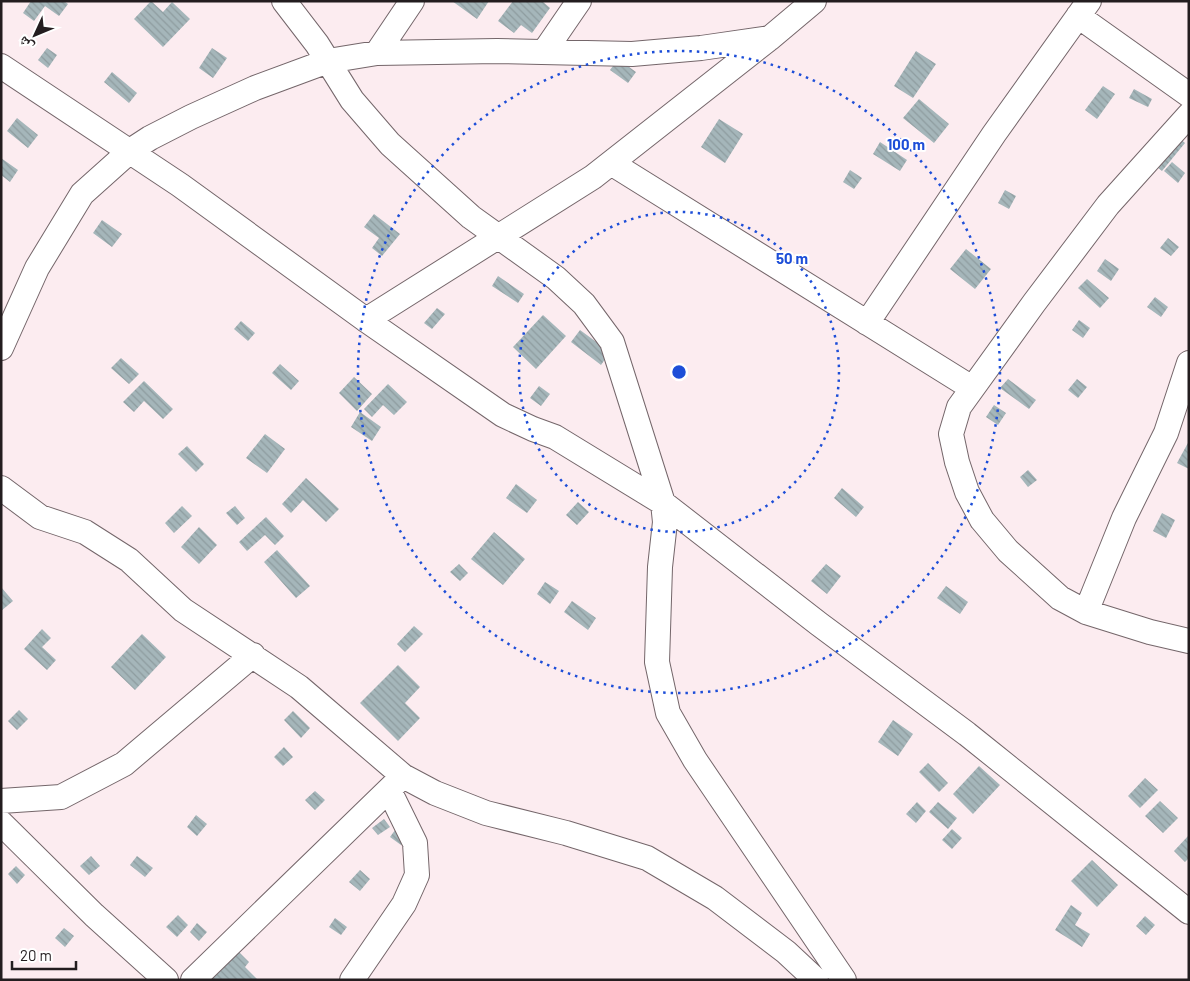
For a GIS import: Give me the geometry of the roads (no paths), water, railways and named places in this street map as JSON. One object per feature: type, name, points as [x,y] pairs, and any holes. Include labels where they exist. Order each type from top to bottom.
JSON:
[{"type":"street","points":[[284,1],[317,44],[352,100],[390,144],[471,217],[556,278],[584,304],[612,342],[663,503],[665,522],[660,567],[657,662],[668,713],[695,760],[844,980]]},
{"type":"street","points":[[377,53],[412,1]]},
{"type":"street","points":[[544,52],[579,1]]},
{"type":"street","points":[[366,320],[593,177],[770,38],[814,1]]},
{"type":"street","points":[[867,324],[994,134],[1084,9],[1189,95]]},
{"type":"street","points":[[1,348],[37,268],[82,194],[130,152],[191,116],[255,88],[328,61],[377,53],[421,51],[632,54],[701,48],[770,38]]},
{"type":"street","points":[[1,66],[180,185],[366,320],[503,415],[532,429],[555,437],[663,503],[819,624],[967,734],[1189,912]]},
{"type":"street","points":[[1189,115],[1108,205],[1034,303],[960,406],[951,434],[957,462],[967,492],[982,520],[1008,552],[1060,598],[1086,612],[1150,632],[1189,641]]},
{"type":"street","points":[[611,163],[972,388]]},
{"type":"street","points":[[1086,612],[1124,518],[1166,433],[1189,363]]},
{"type":"street","points":[[1,488],[40,517],[85,532],[129,560],[183,610],[299,687],[396,783],[415,843],[417,875],[404,904],[352,980]]},
{"type":"street","points":[[1,802],[62,797],[124,764],[253,655]]},
{"type":"street","points":[[193,980],[396,783]]},
{"type":"street","points":[[396,783],[435,793],[486,814],[566,833],[647,858],[715,898],[786,952],[816,980]]},
{"type":"street","points":[[1,823],[94,915],[166,980]]}]
